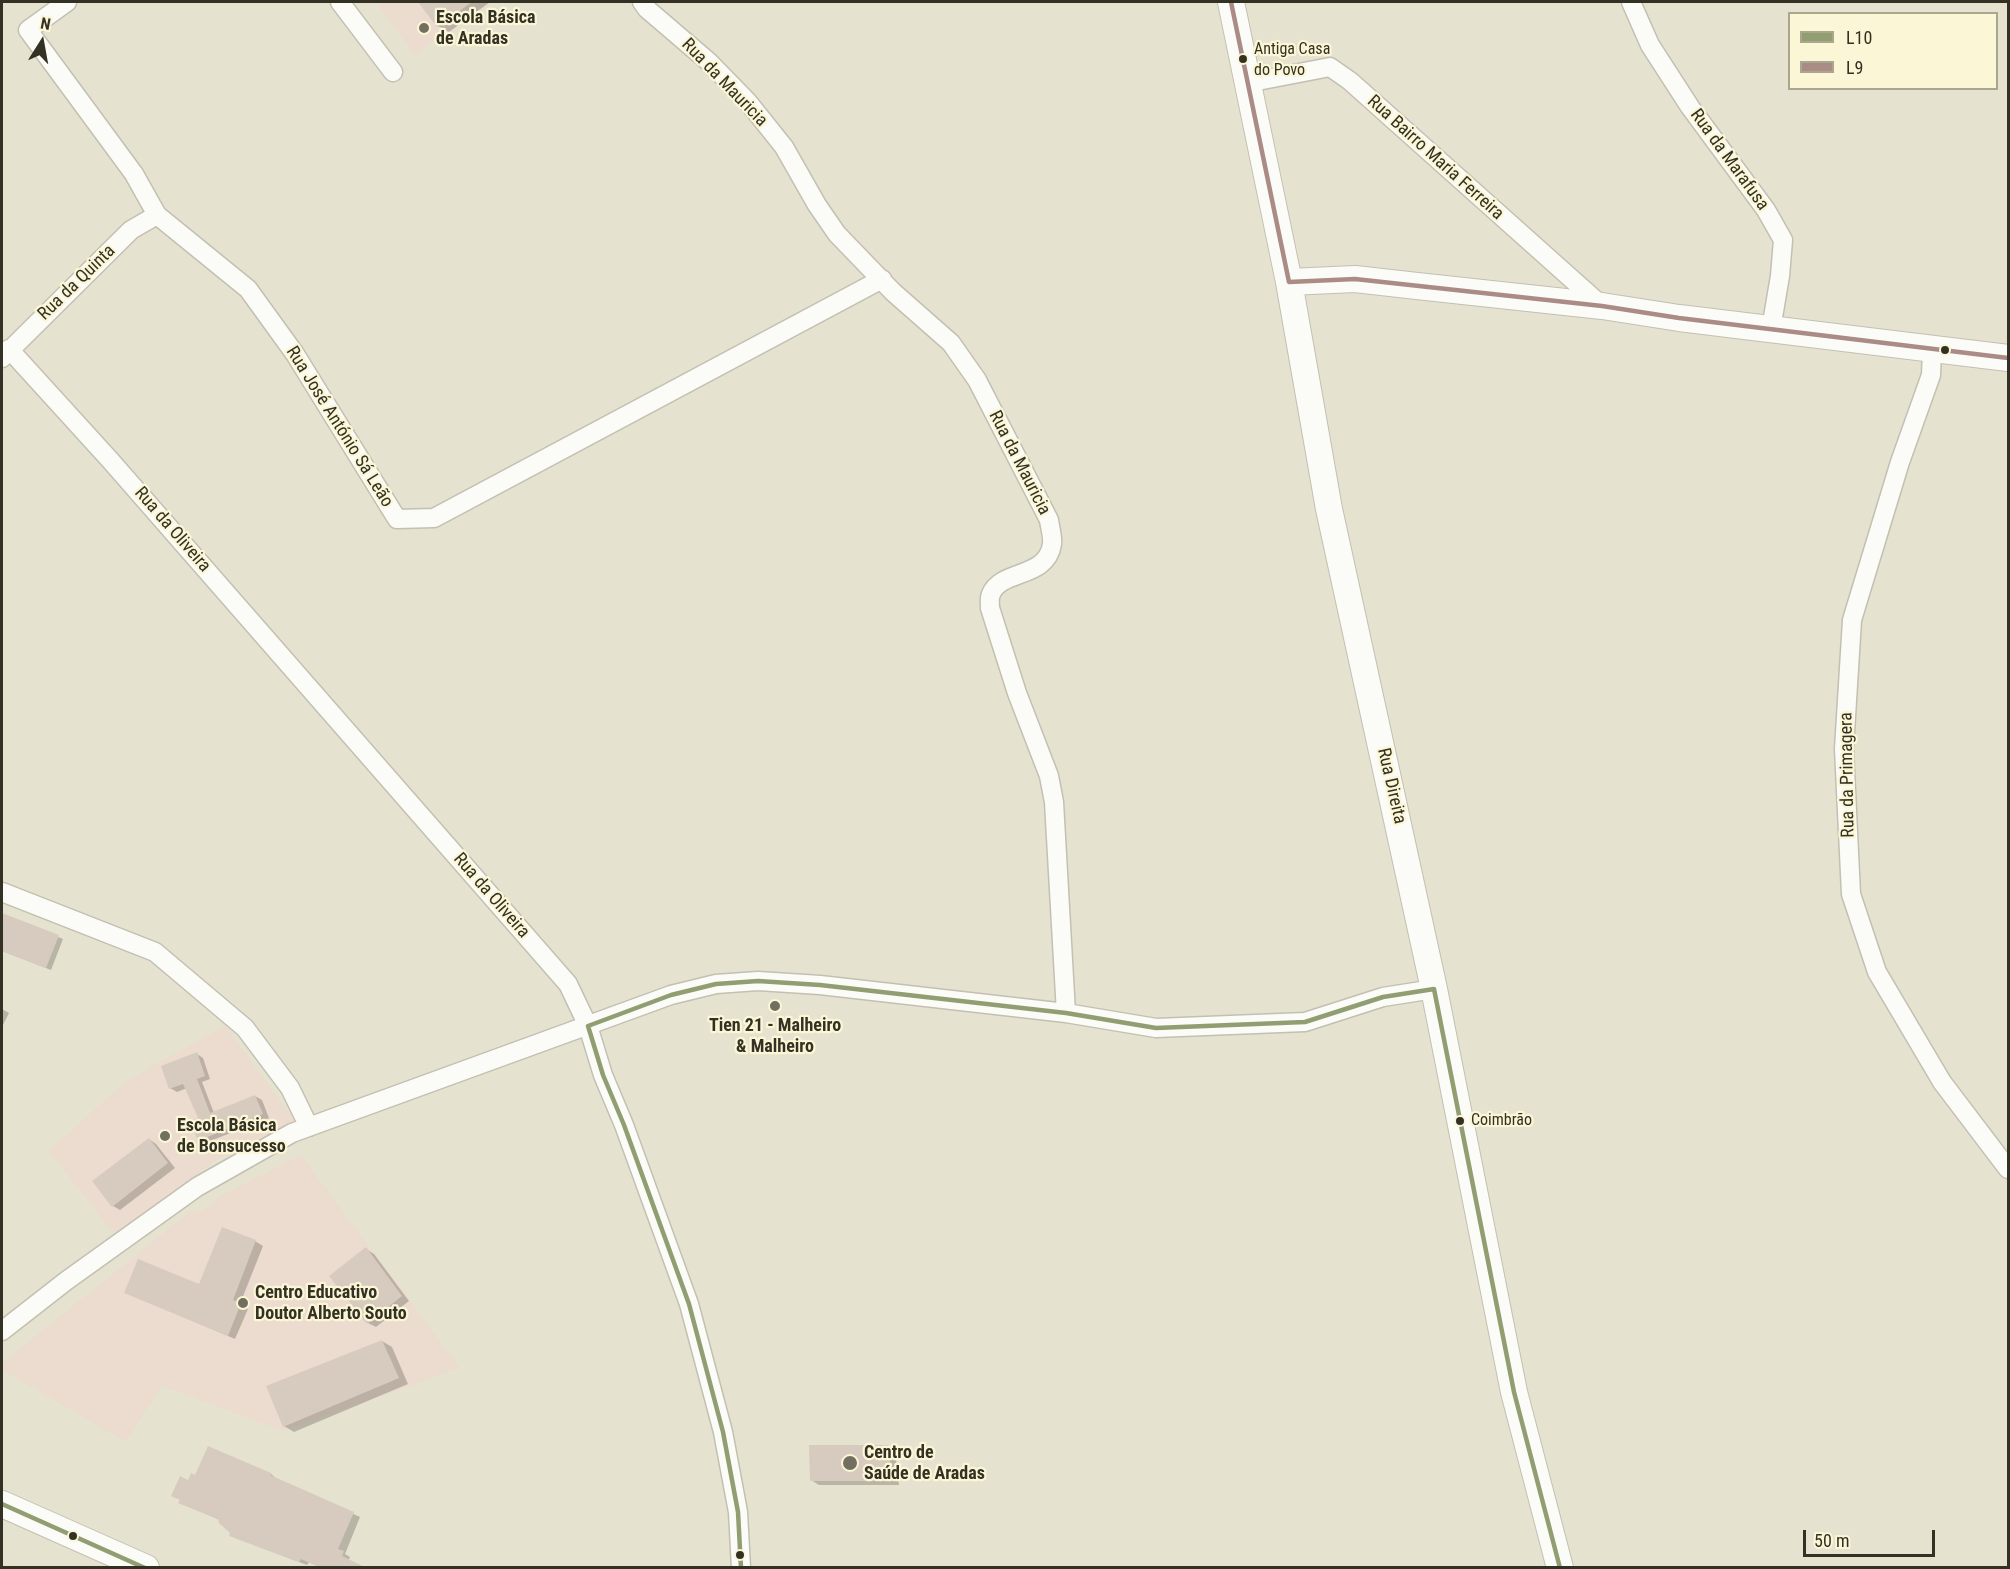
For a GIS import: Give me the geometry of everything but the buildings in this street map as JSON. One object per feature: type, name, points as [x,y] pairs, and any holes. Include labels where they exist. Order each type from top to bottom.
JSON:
[{"type":"main road","name":"Rua Direita","points":[[1231,2],[1289,282],[1329,509],[1434,988],[1514,1392],[1560,1568]]},
{"type":"main road","points":[[1289,282],[1355,279],[1602,306],[2008,358]]},
{"type":"main road","points":[[2,1504],[146,1568]]},
{"type":"street","name":"Rua José António Sá Leão","points":[[66,2],[28,30],[134,174],[157,215],[248,289],[295,354],[397,519],[434,518],[882,279]]},
{"type":"street","points":[[340,2],[393,72]]},
{"type":"street","name":"Rua da Mauricia","points":[[642,2],[709,62],[748,102],[784,147],[817,205],[837,234],[951,343],[977,380],[1049,520],[1052,544],[1047,558],[1033,570],[997,586],[990,594],[990,608],[1017,693],[1049,776],[1054,802],[1066,1013]]},
{"type":"street","name":"Rua da Marafusa","points":[[1631,2],[1650,45],[1690,107],[1766,210],[1782,240],[1780,276],[1771,329]]},
{"type":"street","name":"Rua Bairro Maria Ferreira","points":[[1247,83],[1330,67],[1350,81],[1602,306]]},
{"type":"street","name":"Rua da Quinta","points":[[5,353],[131,230],[157,215]]},
{"type":"street","name":"Rua da Primagera","points":[[1932,350],[1931,375],[1900,462],[1852,620],[1844,749],[1851,894],[1877,972],[1942,1082],[2008,1169]]},
{"type":"street","name":"Rua da Oliveira","points":[[5,353],[126,478],[568,984],[588,1026],[603,1075],[624,1125],[689,1304],[723,1432],[738,1512],[741,1568]]},
{"type":"street","points":[[2,892],[155,952],[246,1028],[290,1088],[309,1127]]},
{"type":"street","points":[[2,1331],[66,1281],[196,1187],[292,1133],[671,995],[716,984],[758,981],[820,985],[1066,1013],[1156,1028],[1305,1022],[1383,997],[1434,988]]},
{"type":"shaded area","name":"Escola Básica de Aradas","points":[[376,2],[493,2],[414,55]]},
{"type":"shaded area","name":"Escola Básica de Bonsucesso","points":[[225,1026],[295,1121],[216,1160],[115,1236],[49,1151],[127,1080]]},
{"type":"shaded area","name":"Centro Educativo Doutor Alberto Souto","points":[[301,1155],[460,1368],[283,1431],[162,1386],[126,1442],[2,1370],[2,1363],[192,1210],[200,1212],[220,1196]]},
{"type":"transit line","name":"L9","points":[[1231,2],[1289,282]]},
{"type":"transit line","name":"L9","points":[[1289,282],[1355,279],[1602,306],[1679,318],[2008,358]]},
{"type":"transit line","name":"L10","points":[[741,1568],[738,1512],[723,1432],[689,1304],[624,1125],[603,1075],[588,1026],[671,995],[716,984],[758,981],[820,985],[1066,1013],[1156,1028],[1305,1022],[1383,997],[1434,989],[1514,1392],[1560,1568]]},
{"type":"transit line","name":"L10","points":[[2,1504],[145,1568]]},
{"type":"place","name":"Escola Básica de Aradas","points":[[424,28]]},
{"type":"place","name":"Antiga Casa do Povo","points":[[1243,59]]},
{"type":"place","name":"Tien 21 - Malheiro & Malheiro","points":[[775,1006]]},
{"type":"place","name":"Coimbrão","points":[[1460,1121]]},
{"type":"place","name":"Escola Básica de Bonsucesso","points":[[165,1136]]},
{"type":"place","name":"Centro Educativo Doutor Alberto Souto","points":[[243,1303]]},
{"type":"place","name":"Centro de Saúde de Aradas","points":[[850,1463]]}]
